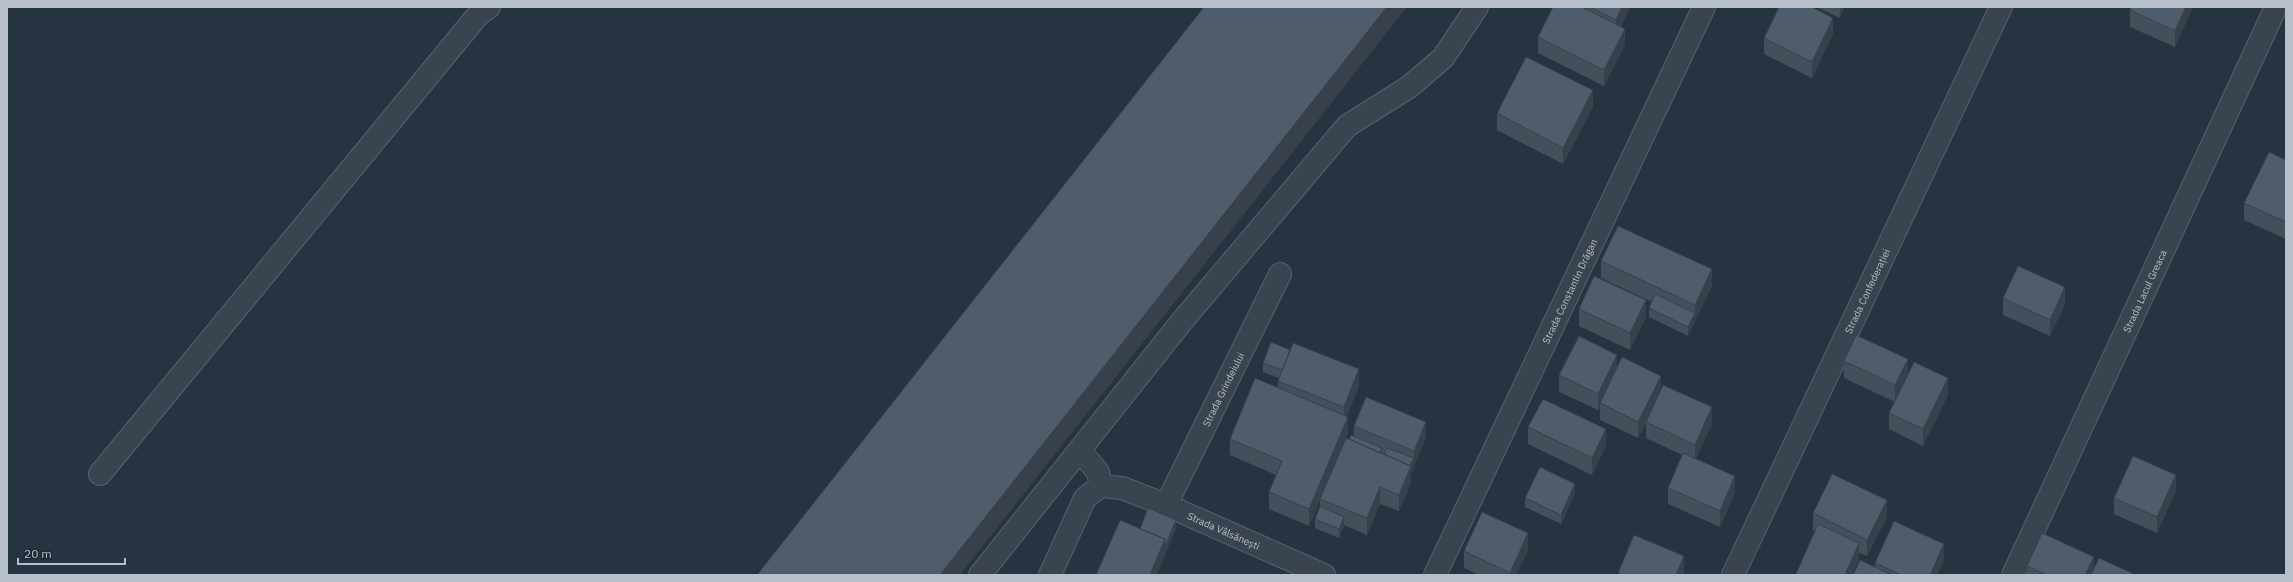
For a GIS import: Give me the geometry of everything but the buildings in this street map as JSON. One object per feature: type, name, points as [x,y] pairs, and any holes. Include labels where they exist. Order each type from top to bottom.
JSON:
[{"type":"street","points":[[100,474],[478,15],[489,7]]},
{"type":"street","points":[[980,575],[1183,320],[1347,126],[1409,87],[1442,58],[1477,7]]},
{"type":"street","name":"Strada Constantin Drăgan","points":[[1435,575],[1704,7]]},
{"type":"street","name":"Strada Confederației","points":[[1733,575],[2001,7]]},
{"type":"street","name":"Strada Lacul Greaca","points":[[2013,575],[2276,7]]},
{"type":"street","name":"Strada Grindeiului","points":[[1166,505],[1280,274]]},
{"type":"street","points":[[1050,575],[1085,498],[1112,487],[1080,451]]},
{"type":"street","name":"Strada Vâlsănești","points":[[1112,487],[1166,505],[1288,568],[1324,575]]}]
